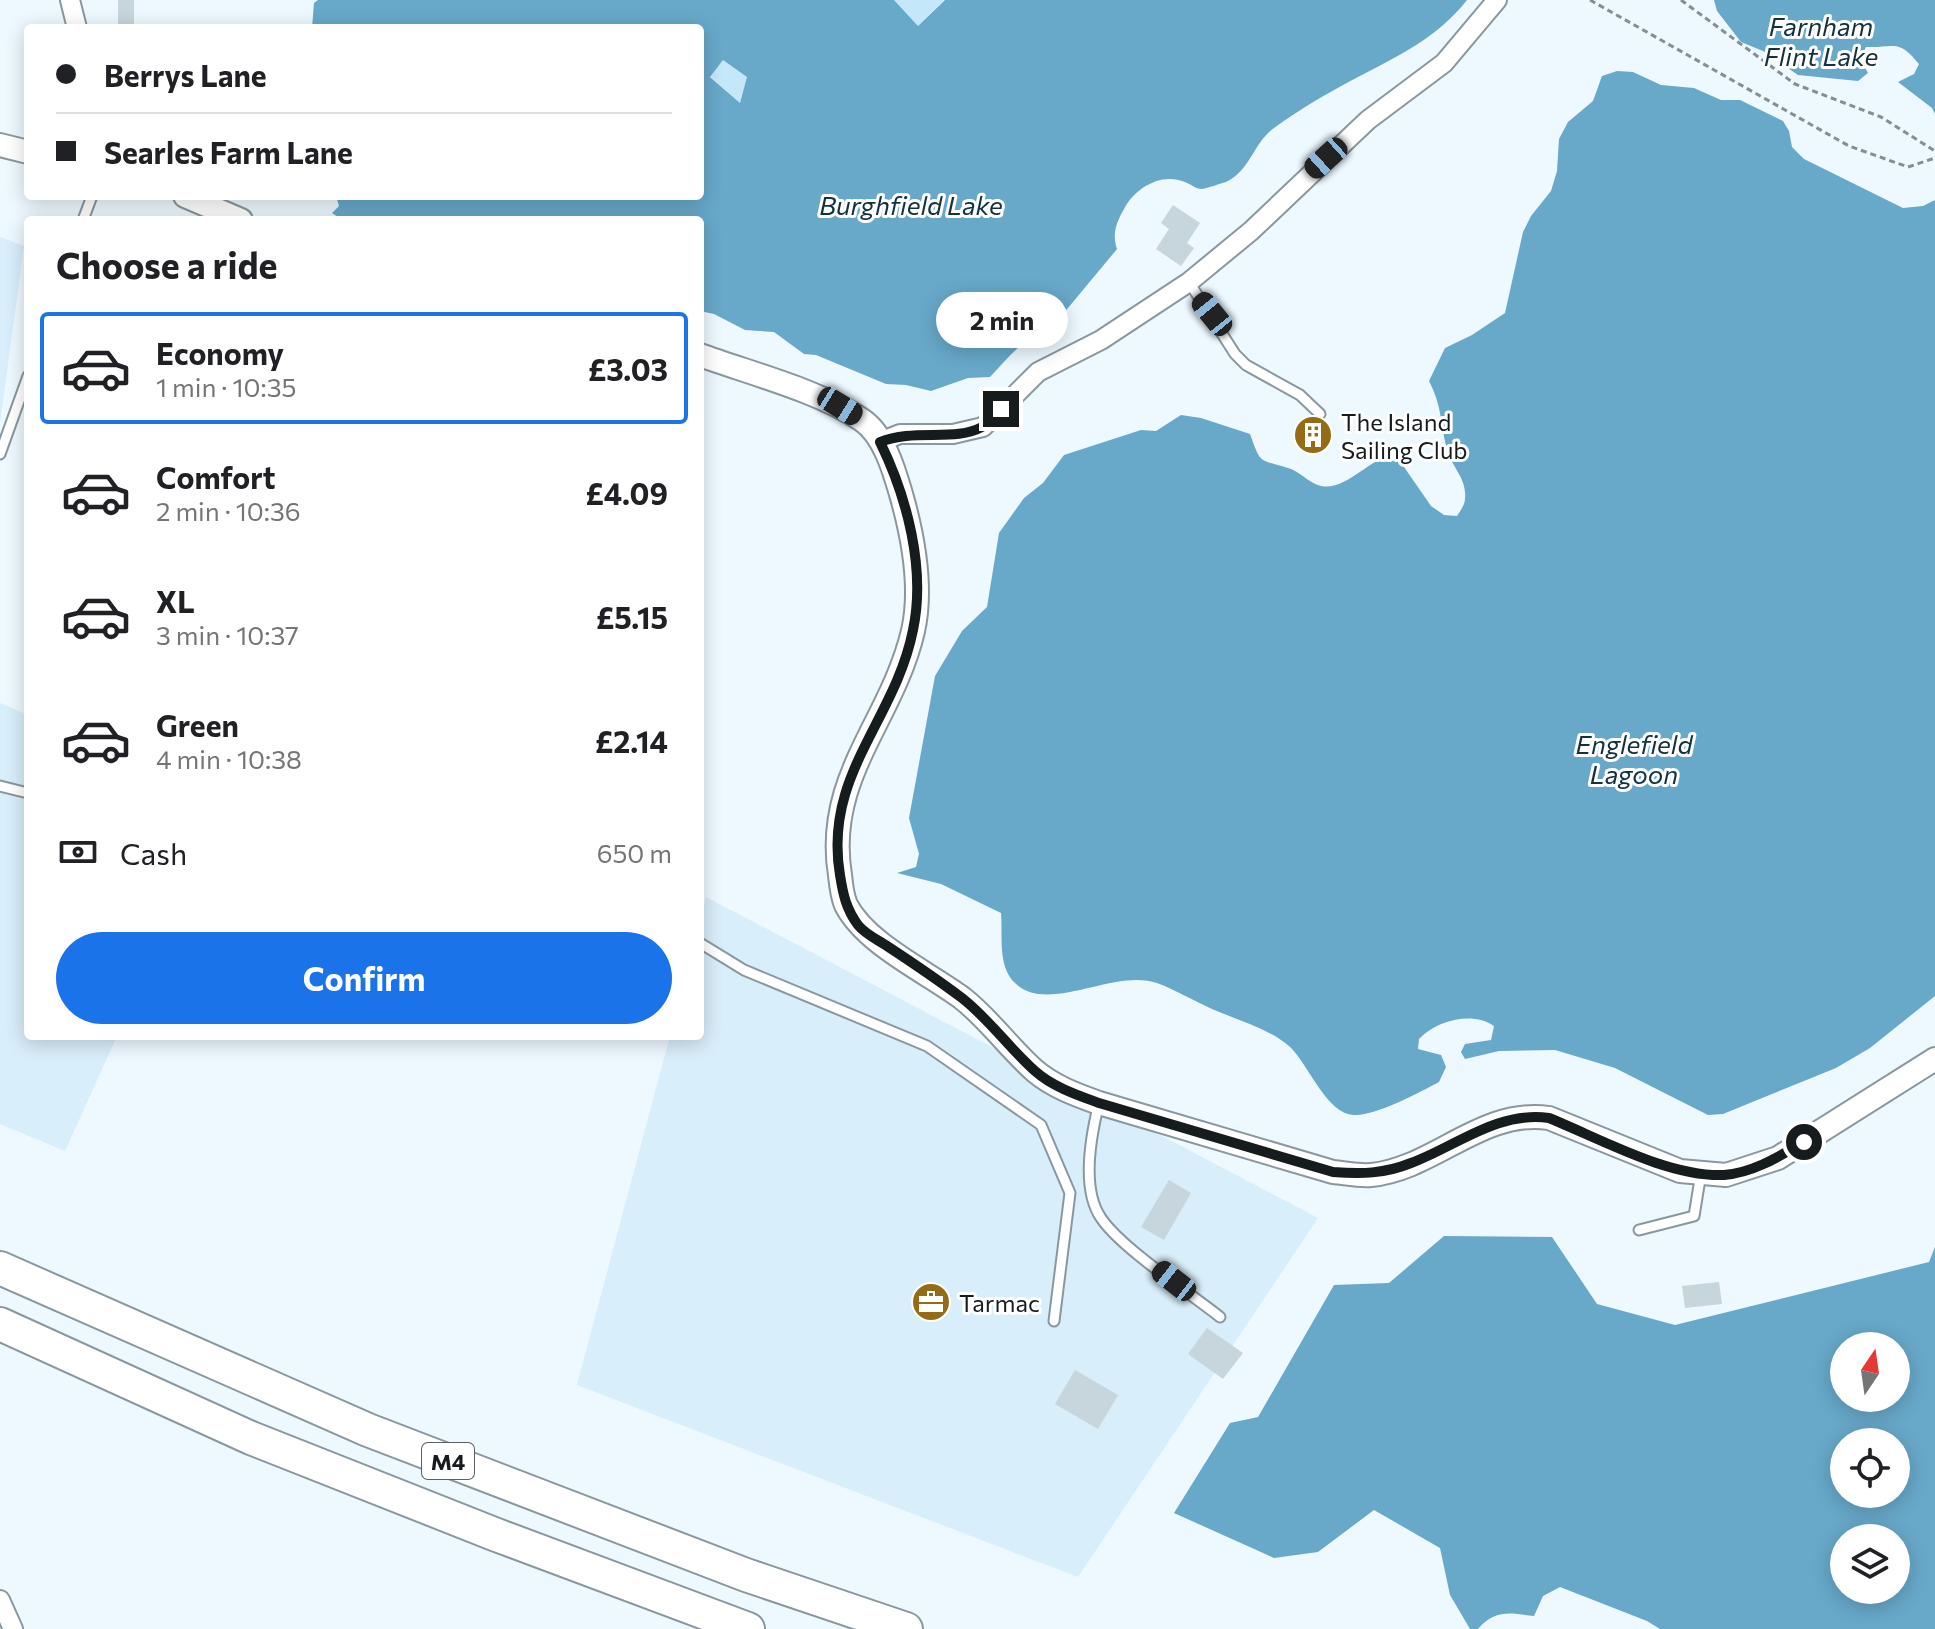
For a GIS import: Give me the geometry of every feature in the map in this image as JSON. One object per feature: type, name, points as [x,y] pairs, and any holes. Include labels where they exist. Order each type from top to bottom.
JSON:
[{"type":"highway","name":"M4","points":[[0,1268],[368,1430],[746,1575],[906,1629]]},
{"type":"highway","name":"M4","points":[[0,1324],[251,1438],[494,1534],[748,1629]]},
{"type":"street","points":[[70,0],[76,24]]},
{"type":"street","points":[[880,442],[900,434],[953,434],[983,427],[1038,372],[1101,340],[1189,282],[1251,231],[1368,120],[1444,63],[1497,0]]},
{"type":"street","points":[[0,145],[24,151]]},
{"type":"street","points":[[194,200],[232,216]]},
{"type":"street","points":[[704,356],[840,406],[866,422],[880,442],[895,473],[907,518],[917,577],[913,630],[893,690],[848,780],[837,819],[837,859],[844,902],[860,928],[970,1004],[1036,1072],[1064,1090],[1333,1172],[1371,1175],[1412,1163],[1479,1129],[1531,1116],[1549,1118],[1680,1171],[1726,1175],[1778,1158],[1935,1059]]},
{"type":"street","points":[[0,1600],[13,1629]]},
{"type":"lane","points":[[1189,282],[1235,354],[1246,365],[1300,395],[1320,414]]},
{"type":"lane","points":[[0,454],[24,387]]},
{"type":"lane","points":[[0,786],[24,792]]},
{"type":"lane","points":[[704,945],[744,970],[927,1046],[1041,1125],[1070,1193],[1054,1321]]},
{"type":"lane","points":[[1099,1103],[1093,1129],[1091,1188],[1101,1217],[1128,1245],[1220,1317]]},
{"type":"lane","points":[[1639,1230],[1694,1216],[1701,1173]]},
{"type":"path","points":[[1590,0],[1849,146],[1908,167],[1935,158]]},
{"type":"path","points":[[1681,0],[1795,84],[1881,117],[1935,151]]},
{"type":"shaded area","points":[[894,0],[944,0],[918,26]]},
{"type":"shaded area","points":[[723,60],[748,77],[740,103],[710,76]]},
{"type":"shaded area","points":[[0,237],[24,246],[0,423]]},
{"type":"shaded area","points":[[0,703],[24,713],[24,1040],[115,1040],[65,1151],[0,1124]]},
{"type":"shaded area","name":"Tarmac","points":[[706,897],[1318,1218],[1078,1577],[577,1385],[669,1040],[704,1040]]},
{"type":"water","name":"Burghfield Lake","points":[[318,0],[894,0],[918,26],[945,0],[1467,0],[1443,25],[1417,44],[1274,128],[1241,171],[1226,182],[1202,189],[1176,179],[1167,179],[1142,189],[1129,201],[1119,219],[1115,233],[1117,249],[1053,326],[1026,341],[990,377],[968,378],[931,391],[886,384],[816,355],[804,354],[774,332],[745,330],[704,312],[704,216],[336,216],[332,213],[339,206],[337,200],[704,200],[704,24],[312,24],[314,3]],"holes":[[[723,60],[747,77],[740,103],[710,77]]]},
{"type":"water","name":"Farnham Flint Lake","points":[[1714,0],[1935,0],[1935,114],[1932,108],[1898,82],[1914,74],[1919,64],[1901,47],[1866,47],[1860,59],[1868,73],[1858,81],[1798,75],[1763,51],[1741,42],[1717,11]]},
{"type":"water","name":"Englefield Lagoon","points":[[1617,71],[1633,72],[1661,85],[1694,88],[1721,100],[1740,100],[1783,121],[1792,147],[1804,159],[1903,208],[1923,206],[1935,200],[1935,996],[1870,1048],[1836,1068],[1723,1114],[1708,1115],[1615,1068],[1555,1050],[1499,1051],[1465,1059],[1461,1052],[1465,1044],[1491,1040],[1494,1026],[1485,1021],[1466,1019],[1435,1027],[1419,1039],[1418,1049],[1441,1055],[1446,1067],[1439,1082],[1386,1108],[1354,1115],[1344,1112],[1326,1097],[1296,1054],[1281,1040],[1157,983],[1121,981],[1045,994],[1029,992],[1015,983],[1003,959],[1001,913],[941,884],[897,873],[916,867],[919,854],[909,818],[935,676],[962,631],[987,607],[999,533],[1024,498],[1043,483],[1064,455],[1141,430],[1156,431],[1181,415],[1201,418],[1250,434],[1262,459],[1292,470],[1321,486],[1339,484],[1395,454],[1431,506],[1444,515],[1457,516],[1465,501],[1464,486],[1448,453],[1439,408],[1429,381],[1445,348],[1505,313],[1523,232],[1531,216],[1551,191],[1557,171],[1559,139],[1568,122],[1593,101],[1602,76]]},
{"type":"water","points":[[1444,1236],[1552,1237],[1597,1304],[1675,1325],[1929,1262],[1935,1247],[1935,1629],[1660,1629],[1560,1587],[1543,1596],[1534,1616],[1497,1615],[1478,1629],[1470,1629],[1450,1595],[1440,1548],[1374,1510],[1318,1552],[1274,1558],[1174,1513],[1230,1423],[1258,1417],[1334,1285],[1389,1283]]},
{"type":"building","points":[[118,0],[134,0],[134,24],[118,24]]},
{"type":"building","points":[[1173,205],[1200,223],[1187,243],[1194,248],[1181,266],[1156,249],[1169,229],[1161,223]]},
{"type":"building","name":"The Island Sailing Club","points":[[1317,422],[1327,433],[1310,449],[1300,438]]},
{"type":"building","points":[[1169,1180],[1191,1193],[1164,1240],[1141,1227]]},
{"type":"building","points":[[1719,1282],[1722,1304],[1685,1308],[1682,1286]]},
{"type":"building","points":[[1207,1328],[1243,1353],[1223,1379],[1188,1354]]},
{"type":"building","points":[[1075,1370],[1118,1395],[1098,1429],[1055,1404]]},
{"type":"place","name":"The Island Sailing Club","points":[[1313,435]]},
{"type":"place","name":"Tarmac","points":[[931,1302]]},
{"type":"route","points":[[1001,409],[983,427],[953,434],[900,434],[880,442],[895,473],[907,518],[917,577],[913,630],[893,690],[848,780],[837,819],[837,859],[844,902],[860,928],[970,1004],[1036,1072],[1064,1090],[1333,1172],[1371,1175],[1412,1163],[1479,1129],[1531,1116],[1549,1118],[1680,1171],[1726,1175],[1778,1158],[1804,1142]]}]
